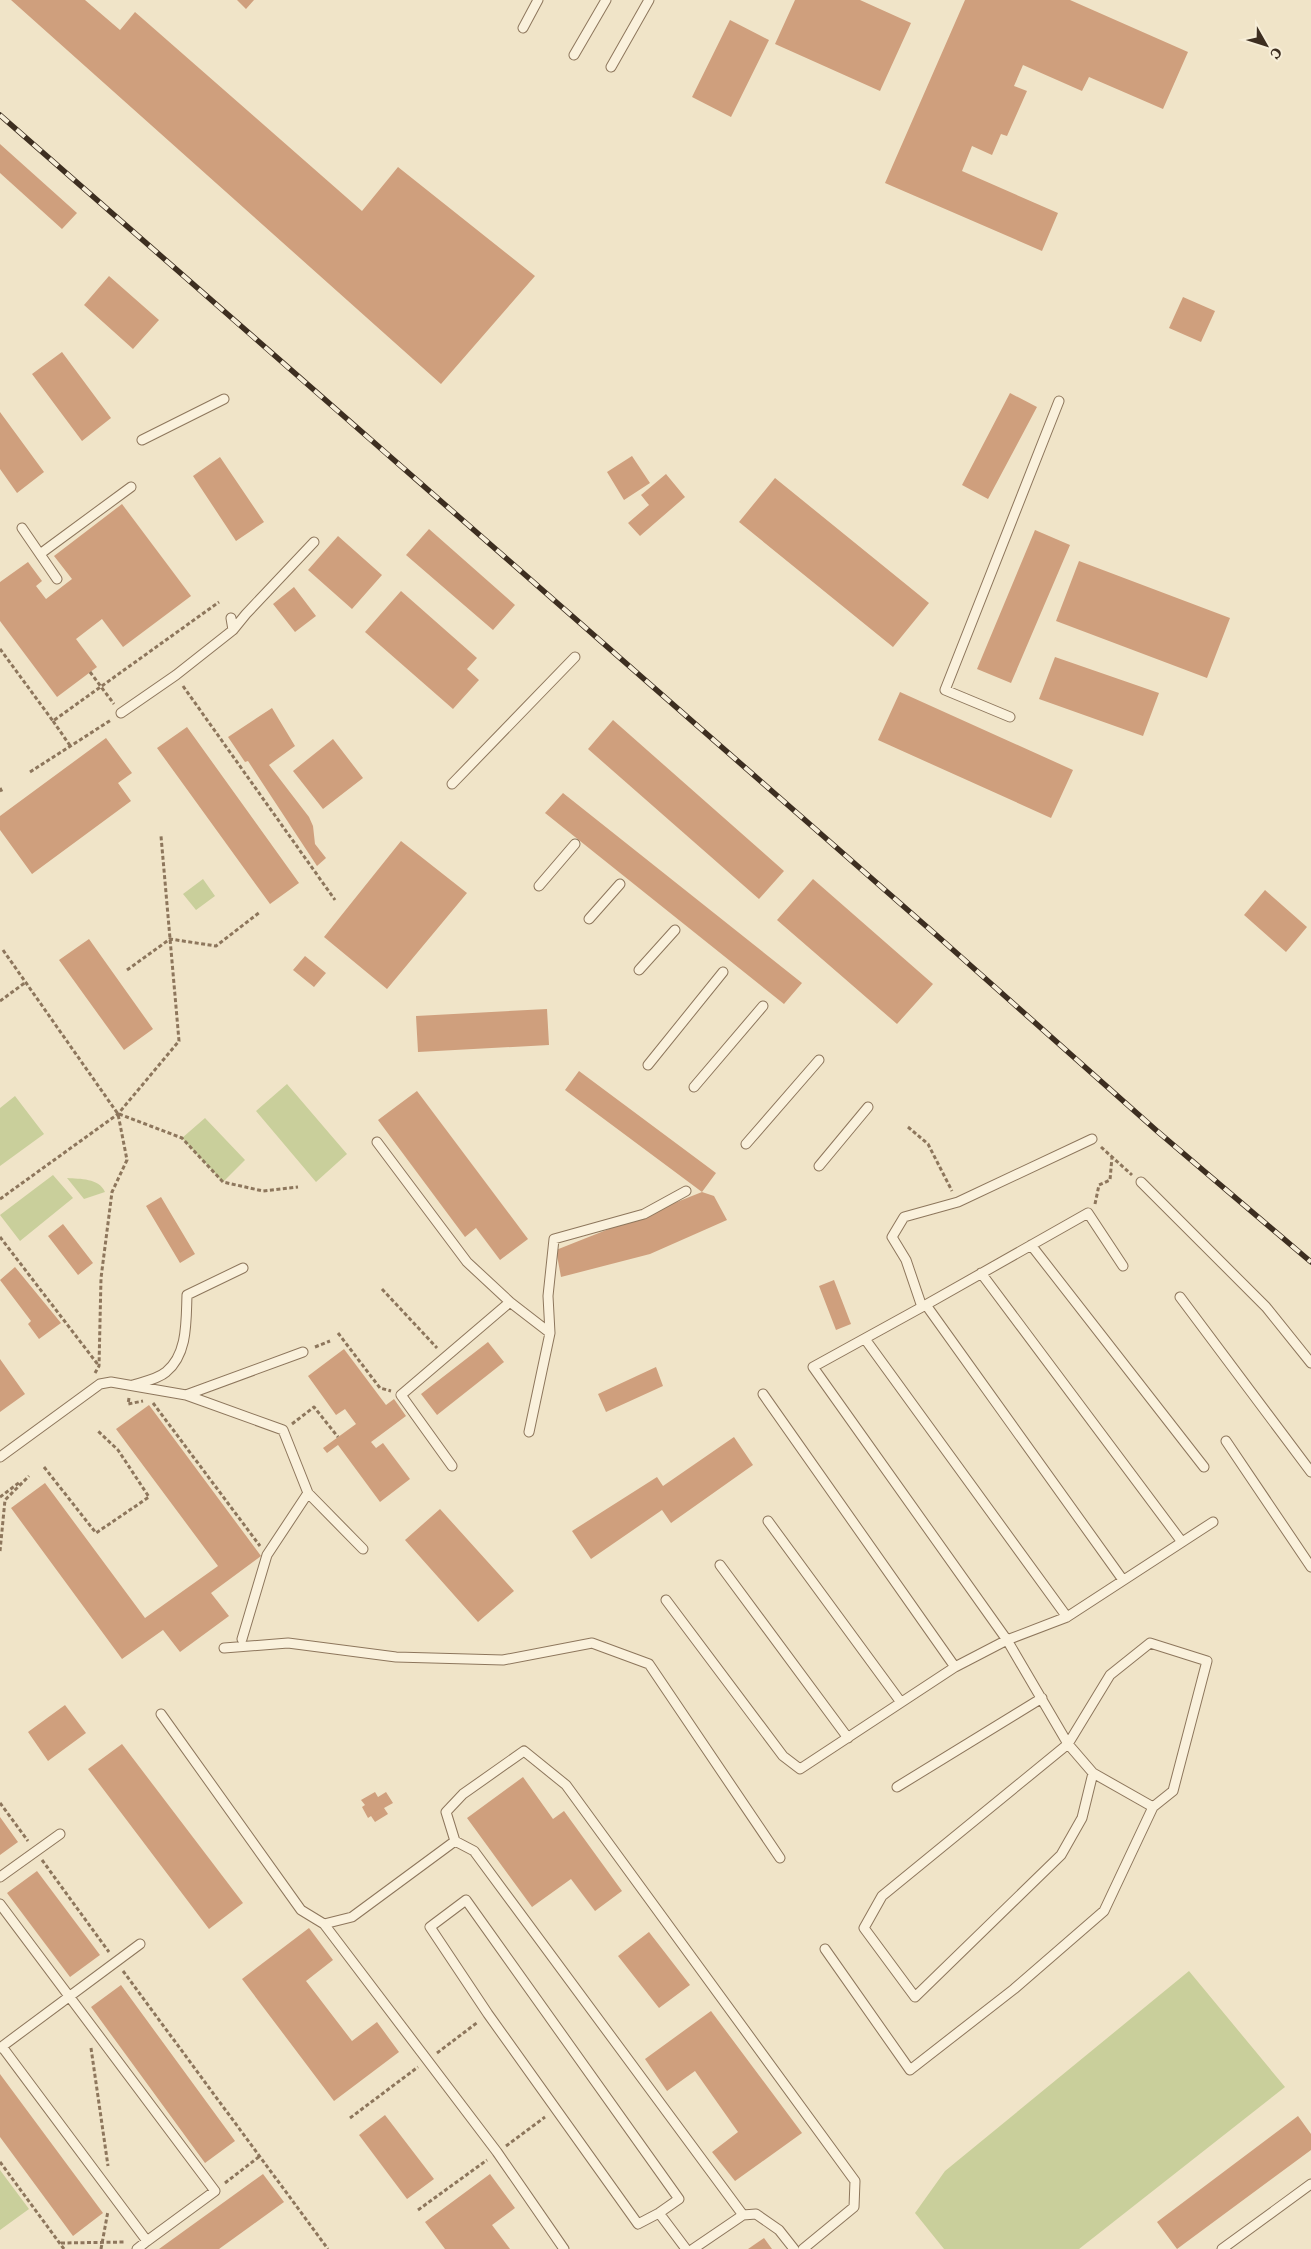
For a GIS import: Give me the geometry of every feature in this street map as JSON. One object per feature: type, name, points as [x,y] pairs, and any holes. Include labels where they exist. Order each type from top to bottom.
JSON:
[{"type":"lane","points":[[523,28],[538,0]]},
{"type":"lane","points":[[574,55],[606,0]]},
{"type":"lane","points":[[611,67],[649,0]]},
{"type":"lane","points":[[142,440],[224,399]]},
{"type":"lane","points":[[1010,717],[946,690],[1059,401]]},
{"type":"lane","points":[[40,554],[131,487]]},
{"type":"lane","points":[[22,528],[57,579]]},
{"type":"lane","points":[[121,713],[176,675],[233,630],[314,542]]},
{"type":"lane","points":[[231,618],[233,630]]},
{"type":"lane","points":[[452,784],[575,657]]},
{"type":"lane","points":[[539,886],[575,844]]},
{"type":"lane","points":[[589,919],[620,884]]},
{"type":"lane","points":[[639,970],[675,930]]},
{"type":"lane","points":[[648,1065],[723,972]]},
{"type":"lane","points":[[694,1087],[764,1006]]},
{"type":"lane","points":[[746,1144],[819,1060]]},
{"type":"lane","points":[[819,1166],[868,1107]]},
{"type":"lane","points":[[1092,1138],[958,1202],[904,1217],[892,1237],[906,1260],[924,1306],[1123,1580]]},
{"type":"lane","points":[[378,1142],[467,1262],[510,1302],[550,1333]]},
{"type":"lane","points":[[1141,1182],[1266,1307],[1311,1363]]},
{"type":"lane","points":[[529,1432],[550,1333],[548,1296],[554,1239],[644,1214],[686,1191]]},
{"type":"lane","points":[[1123,1266],[1088,1213],[813,1367],[1007,1640],[1068,1744],[1093,1773],[1153,1807]]},
{"type":"lane","points":[[1031,1245],[1204,1467]]},
{"type":"lane","points":[[132,1386],[165,1373],[178,1358],[186,1330],[187,1295],[243,1268]]},
{"type":"lane","points":[[982,1273],[1182,1542]]},
{"type":"lane","points":[[1180,1297],[1311,1472]]},
{"type":"lane","points":[[452,1466],[400,1394],[510,1302]]},
{"type":"lane","points":[[865,1339],[1067,1617]]},
{"type":"lane","points":[[186,1395],[302,1352]]},
{"type":"lane","points":[[0,1458],[100,1384],[111,1382],[186,1395],[283,1430],[308,1493],[363,1549]]},
{"type":"lane","points":[[763,1394],[955,1666]]},
{"type":"lane","points":[[1226,1441],[1311,1567]]},
{"type":"lane","points":[[242,1639],[267,1555],[308,1493]]},
{"type":"lane","points":[[768,1521],[900,1701]]},
{"type":"lane","points":[[666,1600],[783,1756],[800,1769],[955,1666],[1007,1640],[1067,1617],[1213,1522]]},
{"type":"lane","points":[[720,1566],[848,1738]]},
{"type":"lane","points":[[825,1949],[910,2070],[1014,1989],[1104,1911],[1153,1807],[1173,1791],[1207,1661],[1150,1642],[1110,1675],[1068,1744],[882,1896],[864,1928],[915,1996],[1061,1855],[1082,1818],[1093,1773]]},
{"type":"lane","points":[[224,1648],[288,1643],[396,1657],[503,1660],[592,1643],[649,1664],[780,1858]]},
{"type":"lane","points":[[897,1787],[1042,1698]]},
{"type":"lane","points":[[161,1714],[301,1910],[324,1924],[497,2152],[564,2249]]},
{"type":"lane","points":[[743,2215],[474,1851],[455,1841],[446,1812],[463,1794],[524,1751],[566,1785],[855,2182],[854,2208],[803,2249]]},
{"type":"lane","points":[[0,1877],[60,1834]]},
{"type":"lane","points":[[324,1924],[352,1917],[455,1841]]},
{"type":"lane","points":[[466,1900],[679,2199],[659,2214],[638,2224],[494,2022],[430,1928],[466,1900]]},
{"type":"lane","points":[[0,1904],[215,2191],[137,2249]]},
{"type":"lane","points":[[140,1944],[1,2048],[147,2241]]},
{"type":"lane","points":[[1222,2249],[1311,2184]]},
{"type":"lane","points":[[659,2214],[686,2249]]},
{"type":"lane","points":[[693,2249],[743,2215],[756,2214],[779,2230],[794,2249]]},
{"type":"path","points":[[53,721],[219,602]]},
{"type":"path","points":[[0,649],[71,747]]},
{"type":"path","points":[[30,772],[121,713],[90,672]]},
{"type":"path","points":[[176,675],[335,900]]},
{"type":"path","points":[[0,1199],[118,1114],[179,1041],[160,836]]},
{"type":"path","points":[[127,970],[170,940],[216,946],[260,912]]},
{"type":"path","points":[[3,950],[118,1114],[127,1160],[112,1192],[101,1278],[99,1366],[94,1374]]},
{"type":"path","points":[[0,1000],[26,982]]},
{"type":"path","points":[[118,1114],[182,1138],[223,1182],[263,1192],[298,1187]]},
{"type":"path","points":[[908,1127],[928,1144],[958,1202]]},
{"type":"path","points":[[1092,1138],[1141,1182]]},
{"type":"path","points":[[1088,1213],[1096,1203],[1099,1185],[1110,1180],[1112,1157]]},
{"type":"path","points":[[0,1237],[99,1366]]},
{"type":"path","points":[[382,1289],[446,1357]]},
{"type":"path","points":[[338,1333],[380,1388],[389,1390]]},
{"type":"path","points":[[128,1404],[151,1400],[267,1555]]},
{"type":"path","points":[[283,1430],[314,1407],[338,1437]]},
{"type":"path","points":[[44,1466],[96,1533],[149,1497],[118,1450],[98,1431]]},
{"type":"path","points":[[0,1497],[29,1476],[5,1500],[0,1551]]},
{"type":"path","points":[[0,1803],[328,2249]]},
{"type":"path","points":[[88,2020],[111,2194],[102,2249]]},
{"type":"path","points":[[215,2191],[260,2156]]},
{"type":"path","points":[[0,2162],[64,2249]]},
{"type":"path","points":[[60,2243],[147,2241]]},
{"type":"green space","points":[[203,879],[215,896],[196,910],[183,894]]},
{"type":"green space","points":[[287,1084],[347,1154],[316,1182],[256,1111]]},
{"type":"green space","points":[[15,1096],[44,1134],[0,1166],[0,1108]]},
{"type":"green space","points":[[205,1118],[245,1160],[223,1182],[182,1138]]},
{"type":"green space","points":[[53,1175],[73,1198],[20,1241],[0,1215]]},
{"type":"green space","points":[[67,1178],[94,1182],[102,1187],[105,1192],[84,1199]]},
{"type":"green space","points":[[1189,1971],[1285,2087],[1079,2249],[944,2249],[915,2213],[945,2171]]},
{"type":"green space","points":[[0,2170],[29,2209],[0,2230]]},
{"type":"building","points":[[11,0],[85,0],[120,30],[135,12],[362,211],[398,167],[535,276],[441,384]]},
{"type":"building","points":[[237,0],[254,0],[246,9]]},
{"type":"building","points":[[795,0],[860,0],[911,23],[880,91],[775,44]]},
{"type":"building","points":[[965,0],[1070,0],[1188,52],[1163,109],[1089,77],[1082,91],[1023,65],[1014,86],[1027,91],[1007,136],[1001,134],[992,155],[972,146],[962,171],[1058,213],[1042,251],[885,183]]},
{"type":"building","points":[[730,20],[769,40],[731,117],[692,97]]},
{"type":"building","points":[[0,144],[77,213],[62,229],[0,173]]},
{"type":"building","points":[[109,276],[159,320],[133,349],[84,305]]},
{"type":"building","points":[[1183,297],[1215,311],[1201,342],[1169,328]]},
{"type":"building","points":[[62,352],[111,418],[82,441],[32,374]]},
{"type":"building","points":[[1010,393],[1037,407],[988,499],[962,485]]},
{"type":"building","points":[[0,412],[44,472],[17,493],[0,469]]},
{"type":"building","points":[[632,456],[650,483],[624,500],[607,472]]},
{"type":"building","points":[[220,457],[264,522],[236,541],[193,476]]},
{"type":"building","points":[[666,474],[685,497],[640,536],[628,523],[649,505],[641,495]]},
{"type":"building","points":[[775,478],[929,603],[893,647],[739,522]]},
{"type":"building","points":[[122,504],[191,596],[123,647],[102,619],[76,639],[97,667],[57,697],[0,621],[0,582],[28,562],[42,581],[36,586],[46,599],[72,579],[54,556]]},
{"type":"building","points":[[429,529],[515,605],[493,630],[406,555]]},
{"type":"building","points":[[1035,530],[1070,545],[1011,683],[977,669]]},
{"type":"building","points":[[338,536],[382,575],[352,609],[308,570]]},
{"type":"building","points":[[1079,561],[1230,618],[1207,678],[1056,621]]},
{"type":"building","points":[[294,587],[316,616],[295,632],[273,604]]},
{"type":"building","points":[[401,591],[477,658],[467,669],[479,680],[453,709],[365,632]]},
{"type":"building","points":[[1055,657],[1159,693],[1143,736],[1039,699]]},
{"type":"building","points":[[900,692],[1073,770],[1051,818],[878,740]]},
{"type":"building","points":[[272,708],[295,746],[269,765],[309,817],[313,826],[315,844],[326,858],[317,866],[248,761],[245,762],[228,737]]},
{"type":"building","points":[[613,720],[784,871],[759,899],[588,749]]},
{"type":"building","points":[[187,727],[299,883],[270,904],[157,748]]},
{"type":"building","points":[[106,738],[132,773],[118,783],[131,801],[32,874],[0,830],[0,816]]},
{"type":"building","points":[[333,739],[363,778],[323,809],[293,771]]},
{"type":"building","points":[[563,793],[802,983],[784,1004],[545,813]]},
{"type":"building","points":[[401,841],[467,893],[387,989],[324,937]]},
{"type":"building","points":[[813,879],[933,984],[897,1024],[777,920]]},
{"type":"building","points":[[1265,890],[1307,927],[1286,952],[1244,915]]},
{"type":"building","points":[[89,939],[153,1029],[124,1050],[59,960]]},
{"type":"building","points":[[305,956],[326,973],[314,987],[293,970]]},
{"type":"building","points":[[547,1009],[549,1045],[418,1052],[416,1016]]},
{"type":"building","points":[[579,1071],[716,1173],[702,1192],[565,1090]]},
{"type":"building","points":[[417,1091],[528,1239],[500,1260],[476,1228],[465,1237],[378,1120]]},
{"type":"building","points":[[702,1192],[714,1196],[727,1220],[650,1254],[561,1277],[556,1250]]},
{"type":"building","points":[[161,1197],[195,1254],[180,1263],[146,1206]]},
{"type":"building","points":[[63,1224],[93,1263],[78,1275],[48,1236]]},
{"type":"building","points":[[15,1267],[61,1323],[39,1339],[28,1324],[31,1321],[0,1280]]},
{"type":"building","points":[[834,1280],[851,1324],[836,1330],[819,1286]]},
{"type":"building","points":[[488,1342],[504,1362],[437,1415],[421,1394]]},
{"type":"building","points":[[344,1349],[386,1405],[394,1399],[406,1416],[371,1442],[376,1448],[383,1443],[410,1479],[380,1502],[338,1445],[327,1453],[323,1448],[356,1424],[345,1409],[336,1415],[308,1376]]},
{"type":"building","points":[[0,1359],[25,1394],[0,1412]]},
{"type":"building","points":[[656,1367],[663,1386],[606,1412],[598,1394]]},
{"type":"building","points":[[149,1405],[261,1556],[211,1593],[229,1616],[180,1652],[163,1630],[122,1659],[11,1508],[45,1483],[145,1618],[218,1566],[116,1429]]},
{"type":"building","points":[[734,1437],[753,1465],[671,1523],[662,1510],[591,1559],[572,1531],[657,1477],[663,1486]]},
{"type":"building","points":[[440,1509],[514,1591],[478,1622],[405,1540]]},
{"type":"building","points":[[65,1705],[86,1733],[48,1761],[28,1732]]},
{"type":"building","points":[[122,1744],[243,1903],[209,1929],[88,1769]]},
{"type":"building","points":[[523,1777],[553,1819],[564,1811],[622,1891],[595,1911],[571,1879],[532,1907],[467,1818]]},
{"type":"building","points":[[375,1792],[378,1797],[386,1792],[393,1803],[384,1808],[388,1814],[375,1822],[371,1816],[368,1818],[362,1807],[365,1805],[361,1800]]},
{"type":"building","points":[[0,1817],[18,1842],[0,1855]]},
{"type":"building","points":[[37,1871],[100,1955],[70,1977],[7,1893]]},
{"type":"building","points":[[309,1928],[333,1960],[306,1981],[352,2041],[377,2022],[399,2052],[334,2101],[242,1979]]},
{"type":"building","points":[[649,1932],[690,1985],[659,2008],[618,1956]]},
{"type":"building","points":[[121,1985],[235,2141],[205,2163],[91,2007]]},
{"type":"building","points":[[711,2011],[802,2133],[735,2181],[712,2152],[738,2132],[695,2071],[667,2091],[645,2059]]},
{"type":"building","points":[[0,2074],[103,2213],[73,2236],[0,2137]]},
{"type":"building","points":[[385,2115],[434,2179],[407,2199],[359,2135]]},
{"type":"building","points":[[1298,2116],[1311,2134],[1311,2150],[1177,2249],[1157,2222]]},
{"type":"building","points":[[263,2174],[284,2202],[219,2249],[159,2249]]},
{"type":"building","points":[[490,2174],[515,2208],[492,2225],[510,2249],[445,2249],[425,2222]]},
{"type":"building","points":[[764,2238],[772,2249],[748,2249]]},
{"type":"railway","points":[[0,115],[934,933],[1157,1131],[1311,1262]]}]
